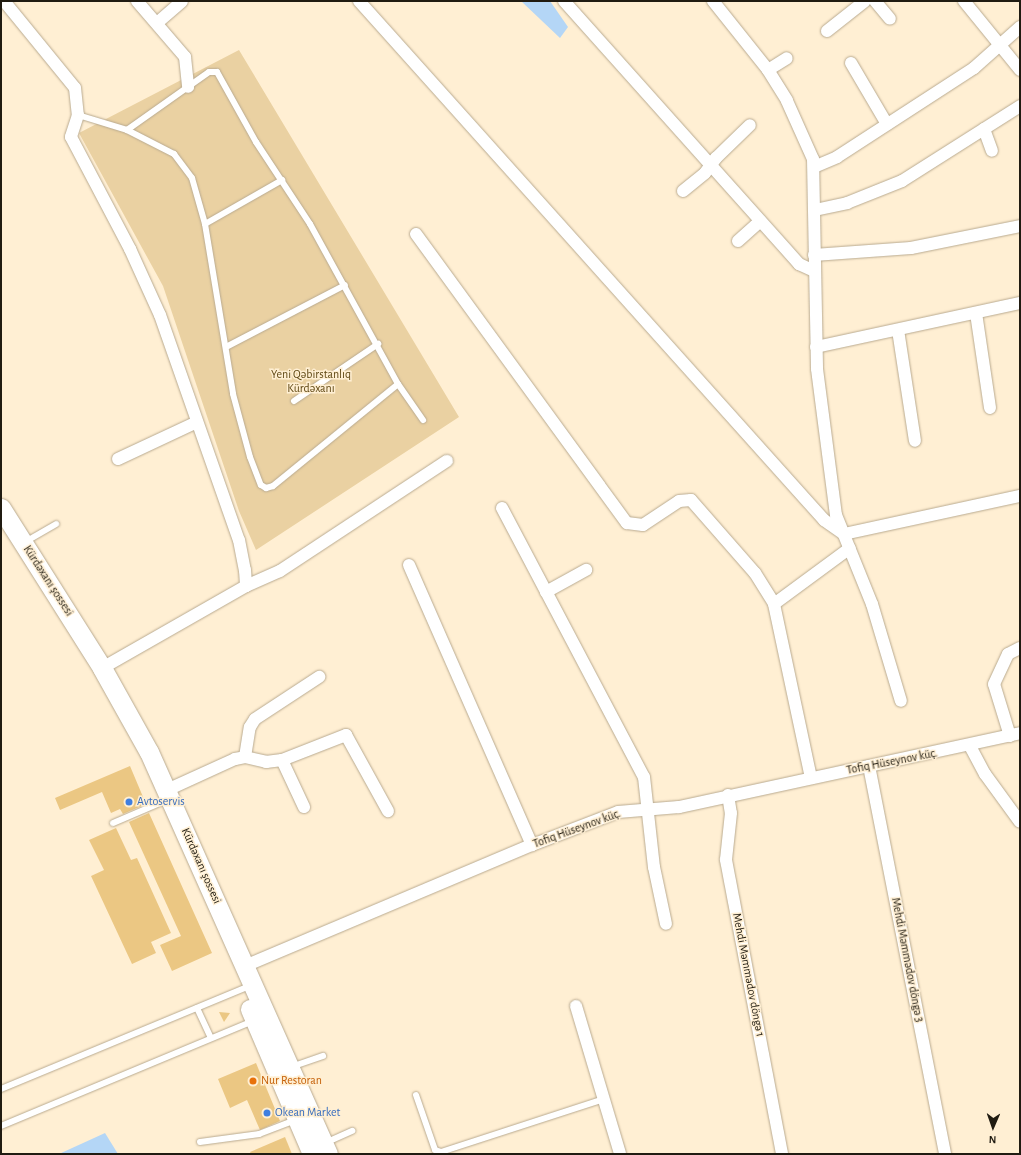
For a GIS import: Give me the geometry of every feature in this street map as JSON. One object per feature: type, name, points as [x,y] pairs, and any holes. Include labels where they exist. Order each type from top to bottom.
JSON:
[{"type":"main road","name":"Kürdəxanı şossesi","points":[[1,508],[102,668],[245,966],[247,987]]},
{"type":"main road","name":"Kürdəxanı şossesi","points":[[1,531],[120,723],[163,796],[261,1018],[297,1119],[321,1150]]},
{"type":"main road","name":"Kürdəxanı şossesi","points":[[261,1018],[290,1067],[321,1150]]},
{"type":"street","points":[[4,1],[74,88],[78,115],[71,137],[130,249],[160,315],[239,540],[246,586]]},
{"type":"street","points":[[137,1],[185,57],[188,87]]},
{"type":"street","points":[[157,23],[182,1]]},
{"type":"street","points":[[359,1],[803,500],[844,534]]},
{"type":"street","points":[[564,1],[799,264],[814,271]]},
{"type":"street","points":[[713,1],[768,70],[787,101],[814,167],[816,347],[834,497],[844,534],[872,604],[901,701]]},
{"type":"street","points":[[827,31],[865,1]]},
{"type":"street","points":[[875,1],[890,19]]},
{"type":"street","points":[[964,1],[1020,70]]},
{"type":"street","points":[[814,167],[837,157],[974,68],[1020,27]]},
{"type":"street","points":[[768,70],[787,58]]},
{"type":"street","points":[[851,62],[887,124]]},
{"type":"street","points":[[815,210],[847,203],[902,181],[1020,106]]},
{"type":"street","points":[[683,191],[750,125]]},
{"type":"street","points":[[984,129],[992,151]]},
{"type":"street","points":[[738,240],[760,221]]},
{"type":"street","points":[[814,255],[911,248],[1020,226]]},
{"type":"street","points":[[416,234],[627,524],[643,525],[679,501],[691,500],[755,573],[774,604],[811,778]]},
{"type":"street","points":[[816,347],[1020,303]]},
{"type":"street","points":[[976,313],[990,408]]},
{"type":"street","points":[[898,330],[915,441]]},
{"type":"street","points":[[118,459],[197,422]]},
{"type":"street","points":[[102,668],[246,586],[280,571],[447,461]]},
{"type":"street","points":[[844,534],[1020,496]]},
{"type":"street","points":[[502,508],[644,777],[654,867],[666,924]]},
{"type":"street","points":[[774,604],[850,548]]},
{"type":"street","points":[[409,565],[532,845]]},
{"type":"street","points":[[546,592],[586,570]]},
{"type":"street","points":[[1015,734],[994,684],[1008,654],[1020,648]]},
{"type":"street","points":[[245,757],[250,727],[255,719],[319,676]]},
{"type":"street","name":"Tofiq Hüseynov küç.","points":[[245,966],[532,845],[618,812],[679,808],[728,795],[970,746],[1015,734]]},
{"type":"street","points":[[163,796],[202,771],[245,757],[266,762],[282,760],[346,735],[388,812]]},
{"type":"street","points":[[970,746],[985,774],[1020,822]]},
{"type":"street","points":[[282,760],[304,807]]},
{"type":"street","name":"Mehdi Məmmədov döngə 3","points":[[869,766],[945,1154]]},
{"type":"street","name":"Mehdi Məmmədov döngə 1","points":[[728,795],[731,813],[726,860],[782,1154]]},
{"type":"street","points":[[576,1006],[620,1154]]},
{"type":"lane","points":[[127,130],[209,72],[218,72],[256,142],[282,180],[345,285],[378,344],[398,384],[423,420]]},
{"type":"lane","points":[[78,115],[127,130],[174,154],[186,165],[192,178],[205,224],[233,394],[250,457],[261,485],[266,488],[273,486],[398,384]]},
{"type":"lane","points":[[205,224],[282,180]]},
{"type":"lane","points":[[226,347],[345,285]]},
{"type":"lane","points":[[294,401],[378,344]]},
{"type":"lane","points":[[23,543],[56,524]]},
{"type":"lane","points":[[113,823],[163,796]]},
{"type":"lane","points":[[1,1089],[247,987]]},
{"type":"lane","points":[[197,1008],[211,1038]]},
{"type":"lane","points":[[1,1126],[261,1018]]},
{"type":"lane","points":[[290,1067],[323,1056]]},
{"type":"lane","points":[[416,1095],[436,1150],[441,1152],[604,1099]]},
{"type":"lane","points":[[200,1142],[259,1134],[297,1119]]},
{"type":"lane","points":[[321,1150],[352,1131]]},
{"type":"green space","name":"Yeni Qəbirstanlıq Kürdəxanı","points":[[239,50],[459,417],[256,550],[239,511],[163,286],[79,133]]},
{"type":"water","points":[[521,1],[550,1],[568,27],[560,38]]},
{"type":"water","points":[[105,1133],[118,1154],[59,1154]]},
{"type":"building","points":[[130,766],[146,804],[123,814],[120,809],[111,813],[102,792],[60,810],[55,798]]},
{"type":"building","points":[[149,813],[212,953],[172,971],[160,945],[181,936],[129,822]]},
{"type":"building","points":[[116,828],[131,860],[137,858],[171,933],[151,942],[156,953],[132,964],[91,876],[104,870],[89,840]]},
{"type":"building","points":[[219,1012],[230,1013],[224,1022]]},
{"type":"building","points":[[256,1063],[280,1121],[260,1130],[247,1100],[230,1108],[218,1079]]},
{"type":"building","points":[[285,1137],[292,1154],[251,1154],[250,1152]]},
{"type":"place","name":"Avtoservis","points":[[129,802]]},
{"type":"place","name":"Nur Restoran","points":[[253,1081]]},
{"type":"place","name":"Okean Market","points":[[267,1113]]}]
